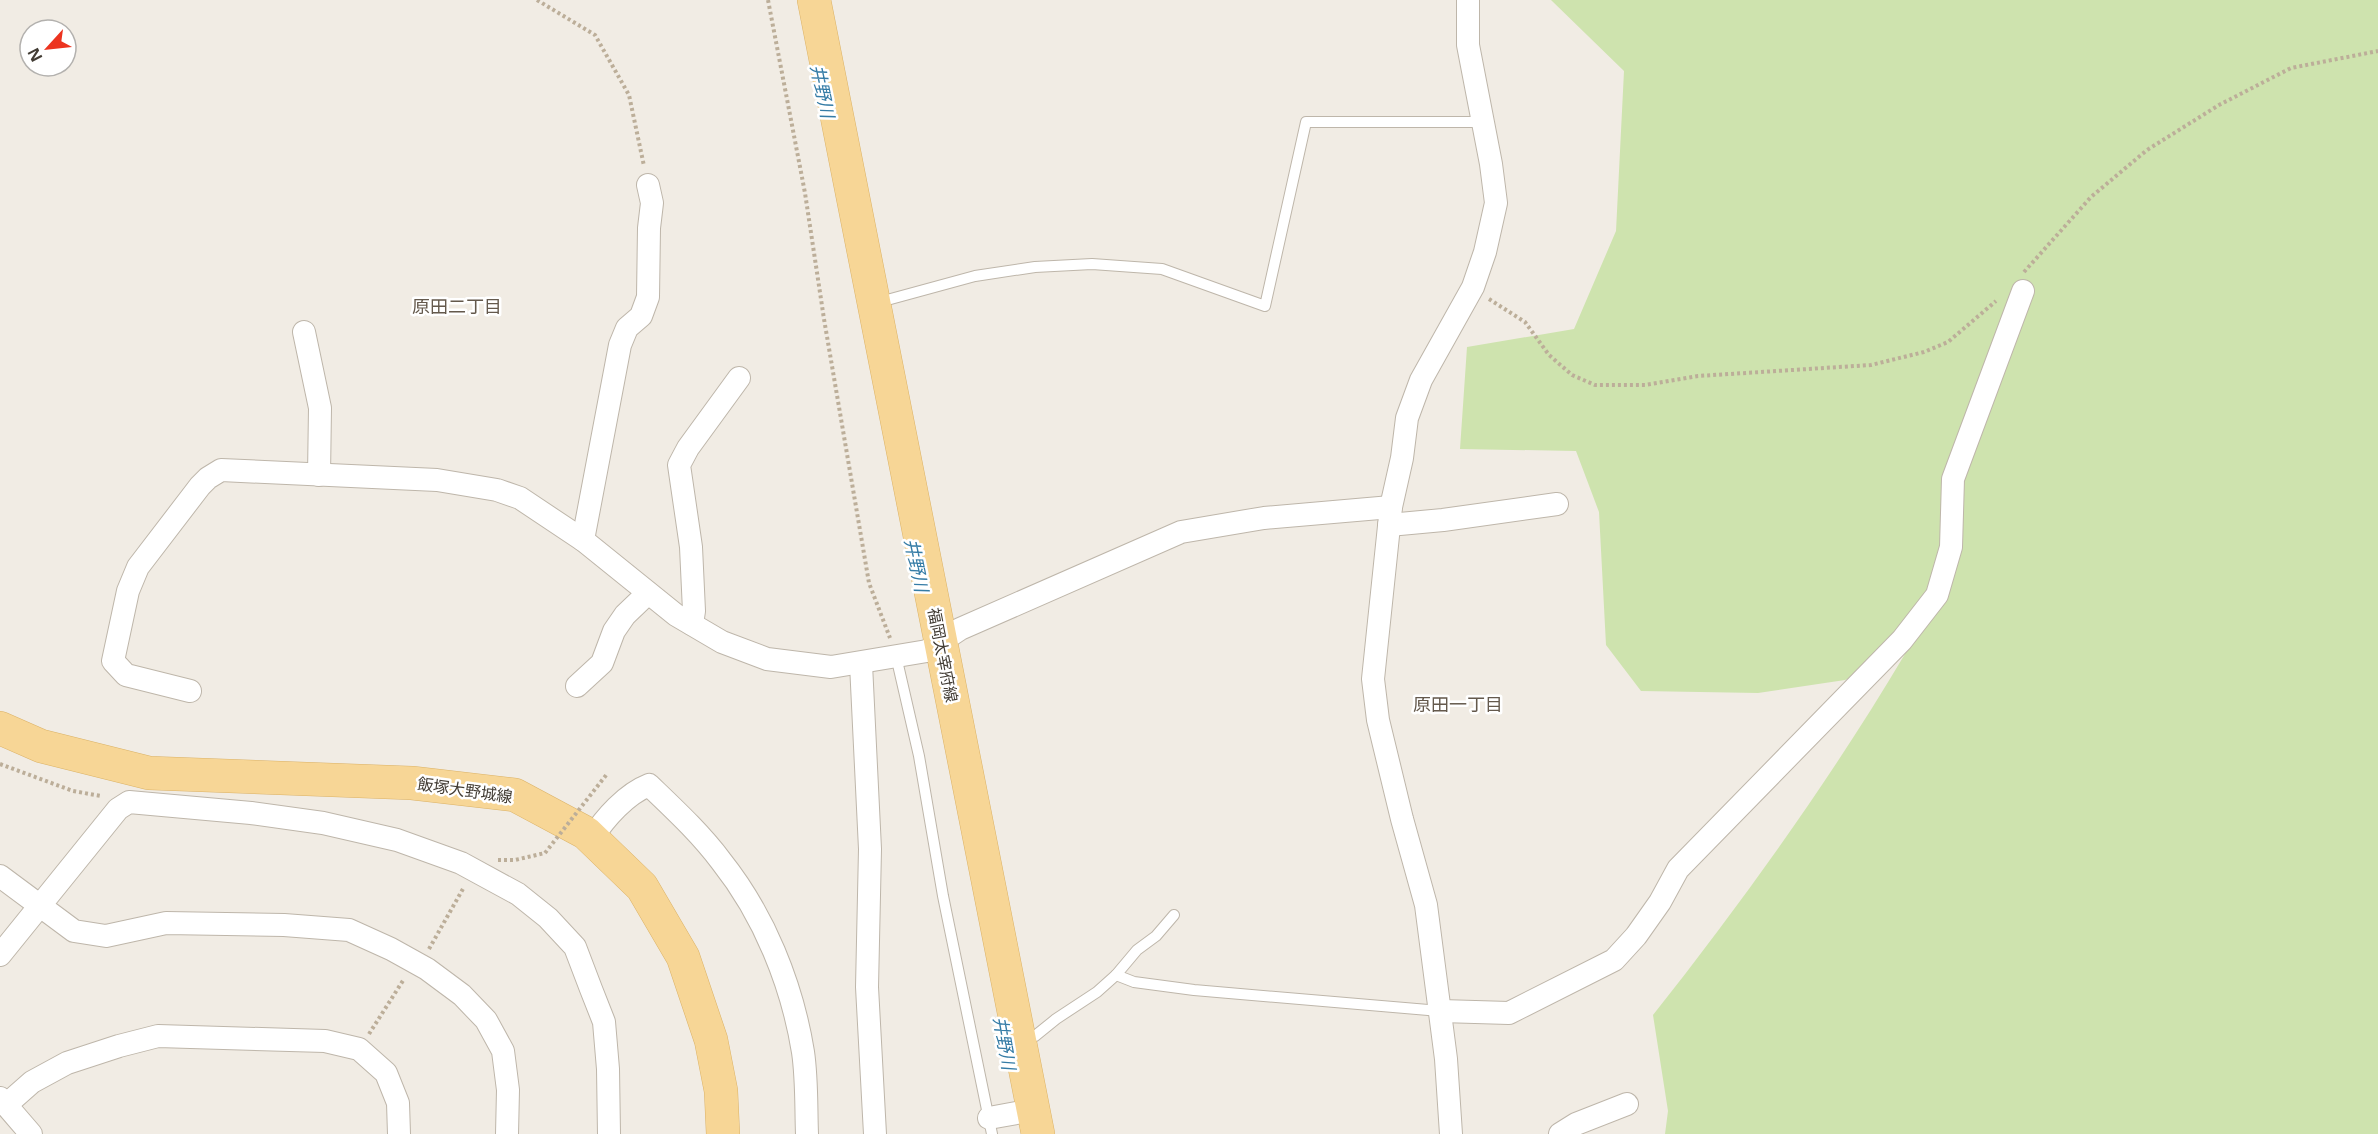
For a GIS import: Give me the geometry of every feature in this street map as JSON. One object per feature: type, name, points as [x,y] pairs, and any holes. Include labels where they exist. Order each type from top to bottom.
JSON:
[{"type":"main road","name":"福岡太宰府線","points":[[814,0],[1019,1040],[1032,1118]]},
{"type":"main road","name":"飯塚大野城線","points":[[0,728],[41,746],[149,773],[412,783],[515,795],[586,833],[642,887],[683,957],[711,1041],[721,1091],[723,1134]]},
{"type":"street","points":[[1451,1134],[1441,1011],[1426,905],[1378,720],[1373,679],[1390,516],[1402,458],[1407,418],[1421,380],[1473,287],[1485,252],[1496,203],[1468,45],[1468,0]]},
{"type":"street","points":[[583,540],[620,345],[627,328],[641,316],[648,297],[649,228],[652,203],[648,185]]},
{"type":"street","points":[[1441,1011],[1509,1013],[1614,960],[1636,936],[1660,902],[1678,869],[1902,640],[1937,595],[1951,547],[1953,479],[2020,285]]},
{"type":"street","points":[[304,332],[320,408],[319,475]]},
{"type":"street","points":[[692,624],[694,611],[691,547],[679,465],[688,448],[739,378]]},
{"type":"street","points":[[190,691],[126,675],[113,661],[128,591],[138,567],[200,486],[208,477],[221,470],[438,480],[497,490],[520,498],[583,540],[648,593],[722,642],[767,659],[831,667],[861,664],[927,651],[960,629],[1181,532],[1264,518],[1390,516],[1443,520],[1557,504]]},
{"type":"street","points":[[578,686],[602,663],[614,631],[625,615],[648,593]]},
{"type":"street","points":[[861,664],[870,849],[867,987],[875,1134]]},
{"type":"street","points":[[592,838],[602,823],[638,789],[649,785],[723,862],[758,917],[772,945],[785,980],[803,1053],[807,1134]]},
{"type":"street","points":[[0,955],[118,809],[129,802],[251,813],[324,823],[397,840],[461,863],[518,894],[548,918],[575,947],[604,1022],[608,1069],[609,1134]]},
{"type":"street","points":[[0,876],[74,931],[106,936],[166,923],[349,930],[417,963],[462,995],[486,1020],[503,1051],[508,1090],[507,1134]]},
{"type":"street","points":[[31,1134],[3,1102],[32,1082],[67,1063],[158,1036],[325,1041],[359,1049],[386,1073],[398,1103],[399,1134]]},
{"type":"street","points":[[1560,1134],[1576,1124],[1627,1104]]},
{"type":"street","points":[[990,1126],[1032,1118]]},
{"type":"lane","points":[[873,304],[975,276],[1035,267],[1092,264],[1162,269],[1265,306],[1306,122],[1483,122]]},
{"type":"lane","points":[[896,656],[919,756],[943,896],[990,1126]]},
{"type":"lane","points":[[1019,1040],[1035,1036],[1056,1018],[1097,992],[1116,975],[1137,950],[1156,936],[1174,915]]},
{"type":"lane","points":[[1116,975],[1134,982],[1194,990],[1441,1011]]},
{"type":"path","points":[[537,0],[595,35],[629,95],[648,185]]},
{"type":"path","points":[[768,0],[805,192],[869,583],[896,656]]},
{"type":"path","points":[[2020,285],[2091,197],[2147,150],[2219,105],[2291,68],[2378,51]]},
{"type":"path","points":[[1473,287],[1503,310],[1525,322],[1549,355],[1572,375],[1595,385],[1645,385],[1698,376],[1871,364],[1924,352],[1948,342],[1984,314],[2001,296]]},
{"type":"path","points":[[0,764],[72,790],[129,802]]},
{"type":"path","points":[[359,1049],[417,963],[474,869],[500,859],[515,860],[545,853],[607,774]]},
{"type":"green space","points":[[1551,0],[2378,0],[2378,1134],[1665,1134],[1668,1111],[1653,1015],[1785,839],[1847,747],[1905,654],[1845,680],[1758,693],[1641,691],[1606,645],[1599,512],[1576,451],[1460,449],[1467,347],[1574,329],[1616,231],[1624,71]]},
{"type":"district","name":"原田二丁目","points":[[457,306]]},
{"type":"district","name":"原田一丁目","points":[[1458,704]]},
{"type":"water label","name":"井野川","points":[[823,91]]},
{"type":"water label","name":"井野川","points":[[917,565]]},
{"type":"water label","name":"井野川","points":[[1005,1043]]}]
